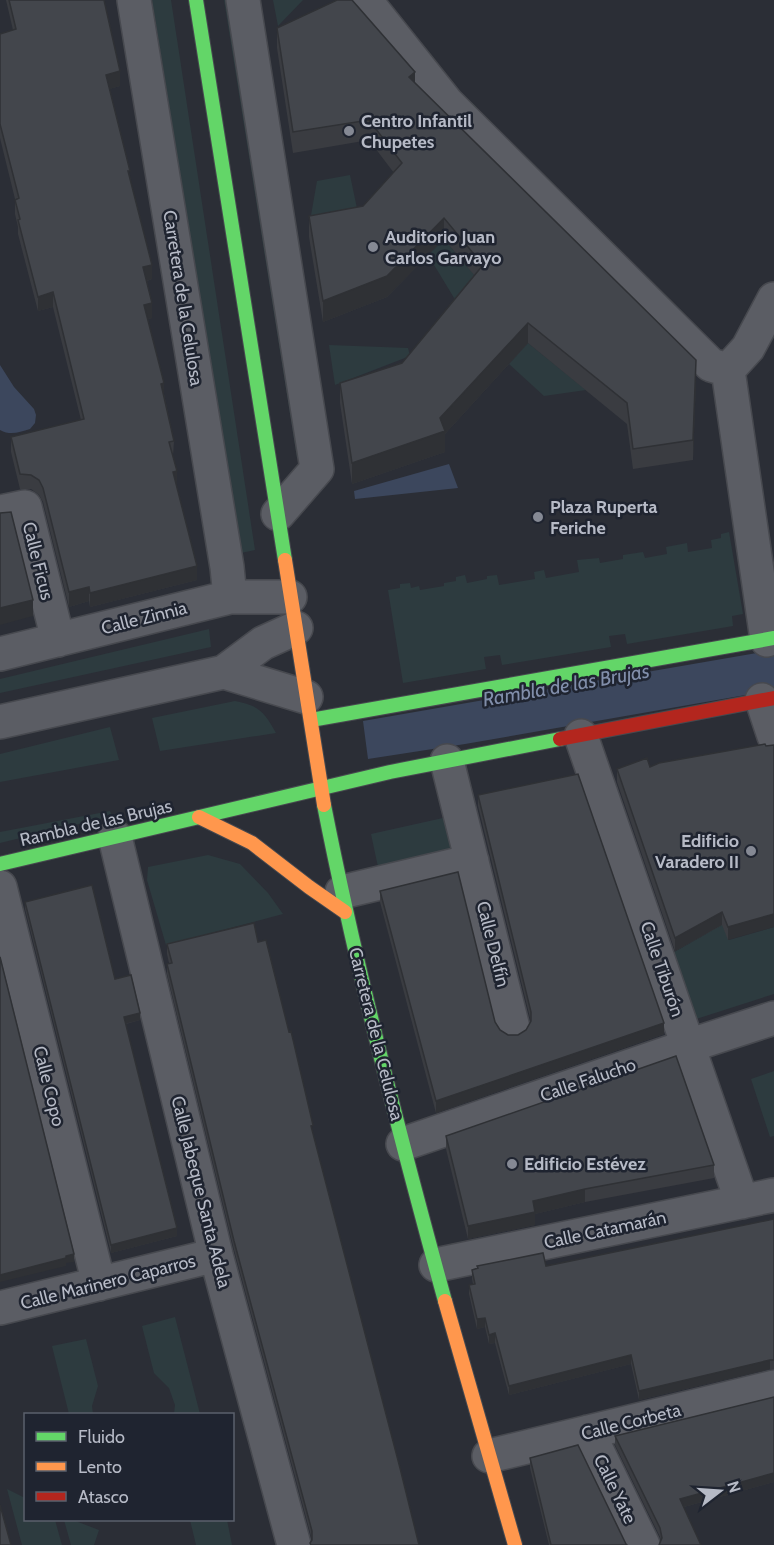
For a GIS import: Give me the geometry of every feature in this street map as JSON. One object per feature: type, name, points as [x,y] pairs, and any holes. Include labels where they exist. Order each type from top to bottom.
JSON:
[{"type":"main road","name":"Carretera de la Celulosa","points":[[196,0],[321,789],[343,902],[403,1144],[515,1545]]},
{"type":"main road","points":[[309,709],[770,639]]},
{"type":"main road","name":"Rambla de las Brujas","points":[[0,864],[390,772],[768,699]]},
{"type":"main road","name":"Rambla de las Brujas","points":[[199,817],[252,843],[309,887],[343,902]]},
{"type":"street","name":"Carretera de la Celulosa","points":[[134,0],[227,567],[230,597]]},
{"type":"street","points":[[243,0],[317,469],[278,514]]},
{"type":"street","points":[[365,0],[447,103],[711,365],[728,370]]},
{"type":"street","points":[[728,370],[748,348],[774,299]]},
{"type":"street","points":[[728,370],[770,639]]},
{"type":"street","name":"Calle Ficus","points":[[0,513],[25,507],[58,640]]},
{"type":"street","name":"Calle Zinnia","points":[[0,654],[230,597],[293,612]]},
{"type":"street","points":[[0,723],[224,672],[263,643],[293,612]]},
{"type":"street","points":[[224,672],[274,686],[309,709]]},
{"type":"street","points":[[768,699],[774,736]]},
{"type":"street","name":"Calle Tiburón","points":[[581,736],[742,1202]]},
{"type":"street","name":"Calle Delfín","points":[[447,761],[513,1028]]},
{"type":"street","name":"Calle Jabeque Santa Adela","points":[[115,837],[216,1255],[294,1545]]},
{"type":"street","points":[[343,902],[472,861]]},
{"type":"street","name":"Calle Copo","points":[[0,888],[99,1284]]},
{"type":"street","name":"Calle Falucho","points":[[403,1144],[774,1018]]},
{"type":"street","name":"Calle Catamarán","points":[[436,1265],[774,1195]]},
{"type":"street","name":"Calle Marinero Caparros","points":[[0,1308],[216,1255]]},
{"type":"street","name":"Calle Corbeta","points":[[489,1456],[774,1387]]},
{"type":"street","name":"Calle Yate","points":[[588,1432],[643,1545]]},
{"type":"shaded area","points":[[152,0],[171,0],[255,550],[241,553]]},
{"type":"shaded area","points":[[224,0],[234,0],[299,459],[297,458]]},
{"type":"shaded area","points":[[273,0],[303,0],[278,26]]},
{"type":"shaded area","points":[[350,175],[359,218],[309,227],[317,181]]},
{"type":"shaded area","points":[[444,239],[483,285],[462,311],[428,255]]},
{"type":"shaded area","points":[[528,343],[586,390],[544,396],[509,364]]},
{"type":"shaded area","points":[[329,345],[408,348],[410,356],[335,385]]},
{"type":"shaded area","points":[[729,532],[743,614],[732,616],[733,626],[627,644],[625,634],[609,636],[611,647],[502,665],[500,655],[484,657],[486,669],[403,683],[388,590],[400,588],[400,584],[410,583],[411,588],[419,586],[420,590],[444,586],[444,583],[456,581],[456,577],[465,575],[467,583],[497,575],[499,585],[535,579],[534,572],[544,570],[546,578],[579,572],[577,560],[599,558],[600,563],[623,559],[623,555],[643,552],[645,558],[667,554],[666,547],[687,543],[688,552],[712,548],[711,540],[721,538],[721,534]]},
{"type":"shaded area","points":[[209,629],[211,647],[0,693],[0,679]]},
{"type":"shaded area","points":[[235,701],[250,705],[260,711],[276,733],[160,751],[152,718]]},
{"type":"shaded area","points":[[110,727],[119,760],[0,782],[0,754]]},
{"type":"shaded area","points":[[110,811],[112,816],[0,843],[0,832]]},
{"type":"shaded area","points":[[452,816],[459,849],[378,867],[371,834]]},
{"type":"shaded area","points":[[208,855],[240,864],[268,893],[283,914],[166,945],[147,880],[148,867]]},
{"type":"shaded area","points":[[718,915],[729,940],[774,927],[774,994],[690,1021],[669,955],[706,934]]},
{"type":"shaded area","points":[[774,1071],[774,1136],[770,1137],[751,1079]]},
{"type":"shaded area","points":[[175,1317],[200,1413],[174,1413],[175,1405],[169,1388],[154,1373],[142,1326]]},
{"type":"shaded area","points":[[86,1339],[98,1386],[92,1406],[93,1413],[69,1413],[52,1346]]},
{"type":"shaded area","points":[[7,1489],[24,1498],[24,1521],[55,1521],[62,1545],[22,1545]]},
{"type":"shaded area","points":[[64,1521],[76,1521],[99,1530],[94,1545],[71,1545]]},
{"type":"shaded area","points":[[190,1521],[227,1521],[232,1545],[196,1545]]},
{"type":"water","points":[[0,365],[14,387],[34,409],[35,423],[30,429],[11,433],[0,430]]},
{"type":"water","points":[[449,464],[458,488],[355,499],[354,491]]},
{"type":"water","points":[[774,650],[774,690],[368,759],[363,721]]},
{"type":"building","points":[[9,0],[104,0],[120,71],[106,75],[152,265],[143,267],[152,303],[144,305],[164,383],[161,384],[174,441],[169,442],[177,471],[173,472],[197,566],[90,593],[89,587],[69,592],[43,488],[39,480],[31,475],[20,474],[11,437],[84,419],[53,292],[38,297],[18,220],[20,219],[15,200],[19,198],[0,124],[0,34],[16,29]]},
{"type":"building","name":"Auditorio Juan Carlos Garvayo","points":[[337,0],[352,0],[415,72],[409,77],[696,360],[693,440],[633,449],[627,403],[528,323],[440,418],[445,431],[352,463],[340,383],[402,363],[483,265],[444,218],[387,276],[323,301],[309,216],[363,206],[402,163],[369,120],[293,132],[277,28]]},
{"type":"building","points":[[11,512],[33,600],[0,608],[0,513]]},
{"type":"building","points":[[765,744],[766,746],[774,745],[774,914],[728,927],[722,912],[675,938],[617,769],[647,758],[650,767],[659,763]]},
{"type":"building","points":[[578,774],[664,1023],[436,1101],[380,891],[458,872],[495,1022],[500,1030],[508,1035],[518,1035],[526,1030],[531,1021],[531,1012],[478,795]]},
{"type":"building","points":[[92,885],[115,979],[131,975],[140,1013],[124,1017],[177,1228],[111,1245],[25,902]]},
{"type":"building","points":[[254,923],[258,942],[266,940],[289,1032],[291,1031],[313,1125],[311,1126],[419,1545],[311,1545],[310,1543],[312,1531],[234,1241],[167,964],[172,963],[167,944]]},
{"type":"building","points":[[0,957],[74,1254],[0,1275]]},
{"type":"building","points":[[676,1056],[714,1165],[533,1201],[535,1212],[468,1226],[446,1136]]},
{"type":"building","points":[[774,1219],[774,1360],[639,1391],[631,1355],[509,1386],[495,1333],[489,1335],[485,1318],[477,1319],[469,1285],[475,1284],[472,1270],[478,1268],[477,1266],[543,1253],[546,1266]]},
{"type":"building","points":[[774,1397],[774,1473],[680,1499],[701,1545],[659,1545],[662,1538],[660,1528],[615,1436]]},
{"type":"building","points":[[578,1445],[627,1545],[551,1545],[530,1458]]},
{"type":"building","points":[[0,1505],[11,1545],[0,1545]]},
{"type":"traffic: fast","points":[[196,0],[285,560]]},
{"type":"traffic: fast","points":[[311,720],[774,638]]},
{"type":"traffic: fast","points":[[0,864],[390,772],[560,739]]},
{"type":"traffic: fast","points":[[324,805],[350,930],[380,1054],[445,1301]]},
{"type":"traffic: slow","points":[[285,560],[324,805]]},
{"type":"traffic: slow","points":[[199,817],[252,843],[345,912]]},
{"type":"traffic: slow","points":[[445,1301],[515,1545]]},
{"type":"traffic: jam","points":[[560,739],[774,698]]},
{"type":"place","name":"Centro Infantil Chupetes","points":[[349,131]]},
{"type":"place","name":"Auditorio Juan Carlos Garvayo","points":[[373,247]]},
{"type":"place","name":"Plaza Ruperta Feriche","points":[[538,517]]},
{"type":"place","name":"Edificio Varadero II","points":[[751,851]]},
{"type":"place","name":"Edificio Estévez","points":[[512,1164]]}]
